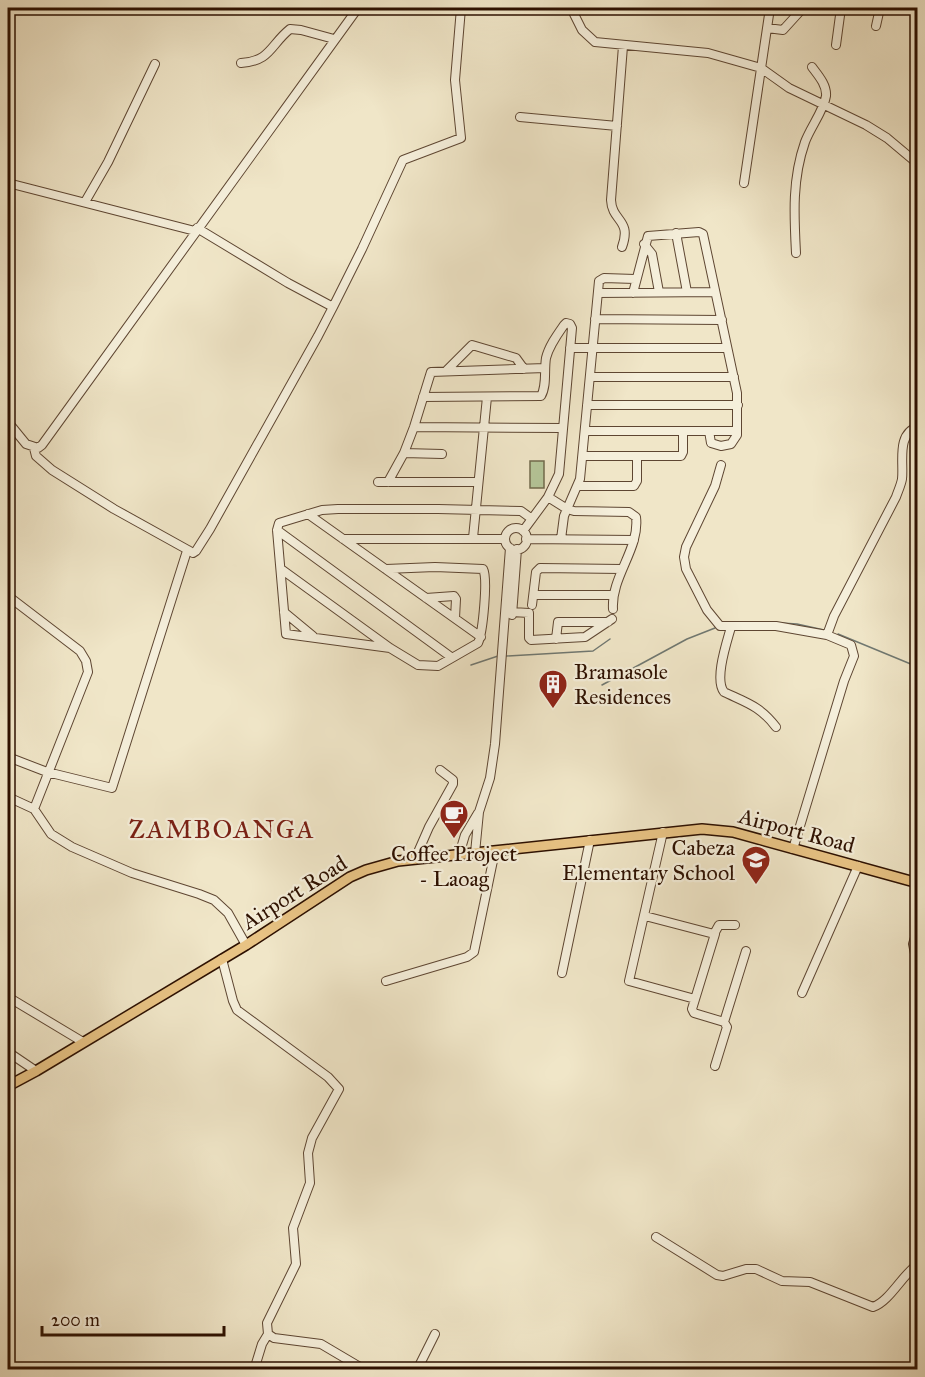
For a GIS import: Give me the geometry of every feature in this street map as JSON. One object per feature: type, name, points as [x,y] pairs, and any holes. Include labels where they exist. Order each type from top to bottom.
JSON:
[{"type":"main road","name":"Airport Road","points":[[8,1086],[246,945],[350,878],[383,865],[702,829],[733,832],[918,883]]},
{"type":"street","points":[[8,422],[26,444],[34,448],[42,445],[357,8]]},
{"type":"street","points":[[34,448],[36,456],[52,470],[142,525],[193,553],[196,551],[333,307],[403,160],[461,138],[455,80],[461,8]]},
{"type":"street","points":[[571,8],[577,22],[591,39],[600,43],[708,53],[761,68],[789,88],[866,125],[887,138],[918,164]]},
{"type":"street","points":[[744,183],[770,8]]},
{"type":"street","points":[[767,28],[783,30],[803,8]]},
{"type":"street","points":[[836,45],[841,8]]},
{"type":"street","points":[[876,26],[880,8]]},
{"type":"street","points":[[241,63],[257,61],[267,54],[290,29],[334,39]]},
{"type":"street","points":[[622,247],[626,237],[625,228],[612,209],[611,201],[623,46]]},
{"type":"street","points":[[85,202],[108,162],[155,64]]},
{"type":"street","points":[[795,253],[795,176],[804,143],[824,104],[826,95],[824,85],[812,67]]},
{"type":"street","points":[[520,117],[617,126]]},
{"type":"street","points":[[8,183],[196,230],[333,307]]},
{"type":"street","points":[[633,292],[649,236],[699,232],[703,234],[738,405],[735,440],[724,446],[711,443],[709,431]]},
{"type":"street","points":[[676,233],[687,292]]},
{"type":"street","points":[[645,244],[652,254],[659,292]]},
{"type":"street","points":[[561,539],[563,520],[578,486],[583,456],[599,281],[602,279],[635,279]]},
{"type":"street","points":[[598,293],[715,292]]},
{"type":"street","points":[[595,319],[722,320]]},
{"type":"street","points":[[423,397],[541,396],[544,368],[550,348],[566,323],[570,324],[572,328],[558,474],[548,497],[524,535],[523,547],[513,549]]},
{"type":"street","points":[[447,370],[472,345],[516,358],[524,369]]},
{"type":"street","points":[[570,348],[728,348]]},
{"type":"street","points":[[388,482],[404,453],[431,372],[544,368]]},
{"type":"street","points":[[590,377],[734,377]]},
{"type":"street","points":[[473,538],[487,397]]},
{"type":"street","points":[[586,405],[738,405]]},
{"type":"street","points":[[414,427],[562,428]]},
{"type":"street","points":[[827,635],[834,616],[896,497],[902,482],[904,445],[909,431],[918,427]]},
{"type":"street","points":[[585,431],[737,431]]},
{"type":"street","points":[[583,456],[681,456],[683,431]]},
{"type":"street","points":[[404,453],[442,454]]},
{"type":"street","points":[[578,486],[634,486],[637,481],[637,456]]},
{"type":"street","points":[[721,465],[715,486],[686,547],[684,557],[686,568],[714,620],[720,626],[776,626],[827,635],[850,645],[854,656],[844,681],[793,849]]},
{"type":"street","points":[[378,482],[478,482]]},
{"type":"street","points":[[548,497],[567,509],[633,513],[636,521],[634,540],[612,595],[613,609]]},
{"type":"street","points":[[390,648],[286,634],[277,530],[279,523],[322,510],[338,509],[521,511],[532,519]]},
{"type":"street","points":[[308,514],[481,637]]},
{"type":"street","points":[[504,636],[512,612],[513,549],[505,539],[506,533],[511,529],[517,528],[524,535],[561,539],[634,540]]},
{"type":"street","points":[[277,530],[451,657]]},
{"type":"street","points":[[343,539],[505,539]]},
{"type":"street","points":[[8,757],[110,789],[114,786],[177,579],[188,550]]},
{"type":"street","points":[[281,569],[415,664],[438,666],[476,645],[481,637],[486,573],[483,569],[435,567],[386,569]]},
{"type":"street","points":[[532,605],[536,572],[540,568],[622,569]]},
{"type":"street","points":[[475,853],[479,812],[490,778],[495,744],[500,700],[500,674],[512,581]]},
{"type":"street","points":[[534,595],[612,595]]},
{"type":"street","points":[[8,596],[80,651],[88,668],[35,805]]},
{"type":"street","points":[[426,598],[454,596],[456,599],[454,618]]},
{"type":"street","points":[[284,612],[314,637]]},
{"type":"street","points":[[512,612],[529,613],[529,639],[556,639],[585,637],[610,621],[558,622],[556,639]]},
{"type":"street","points":[[731,627],[721,674],[721,688],[723,692],[753,704],[776,727]]},
{"type":"street","points":[[415,860],[429,827],[453,784],[453,780],[440,770]]},
{"type":"street","points":[[8,797],[35,805],[51,834],[72,847],[132,873],[199,894],[220,904],[228,913],[246,945]]},
{"type":"street","points":[[459,855],[465,835],[479,812]]},
{"type":"street","points":[[663,832],[629,981],[695,999]]},
{"type":"street","points":[[562,974],[590,840]]},
{"type":"street","points":[[386,981],[467,957],[474,952],[495,851]]},
{"type":"street","points":[[802,993],[858,867]]},
{"type":"street","points":[[645,916],[715,934]]},
{"type":"street","points":[[715,1066],[727,1027],[724,1022],[694,1013],[692,1009],[717,926],[720,924],[735,925]]},
{"type":"street","points":[[918,928],[913,939],[918,968]]},
{"type":"street","points":[[724,1022],[746,951]]},
{"type":"street","points":[[222,959],[237,1010],[328,1077],[339,1089],[309,1146],[310,1183],[292,1228],[296,1264],[267,1323],[268,1334],[262,1344],[254,1370]]},
{"type":"street","points":[[8,997],[83,1042]]},
{"type":"street","points":[[8,1052],[36,1071]]},
{"type":"street","points":[[656,1237],[717,1275],[723,1276],[746,1269],[756,1269],[782,1281],[810,1282],[873,1307],[885,1299],[898,1282],[918,1264]]},
{"type":"street","points":[[268,1334],[274,1338],[321,1344],[365,1370]]},
{"type":"street","points":[[417,1370],[435,1334]]},
{"type":"green space","points":[[530,461],[544,461],[544,488],[530,488]]},
{"type":"waterway","points":[[742,622],[762,622]]},
{"type":"waterway","points":[[781,623],[824,630]]},
{"type":"waterway","points":[[602,685],[687,639],[715,628]]},
{"type":"waterway","points":[[838,634],[918,667]]},
{"type":"waterway","points":[[506,656],[593,651],[610,639]]},
{"type":"waterway","points":[[471,665],[498,656]]},
{"type":"place","name":"Bramasole Residences","points":[[553,710]]},
{"type":"place","name":"Coffee Project - Laoag","points":[[454,840]]},
{"type":"place","name":"Cabeza Elementary School","points":[[756,886]]},
{"type":"district","name":"ZAMBOANGA","points":[[222,829]]}]
